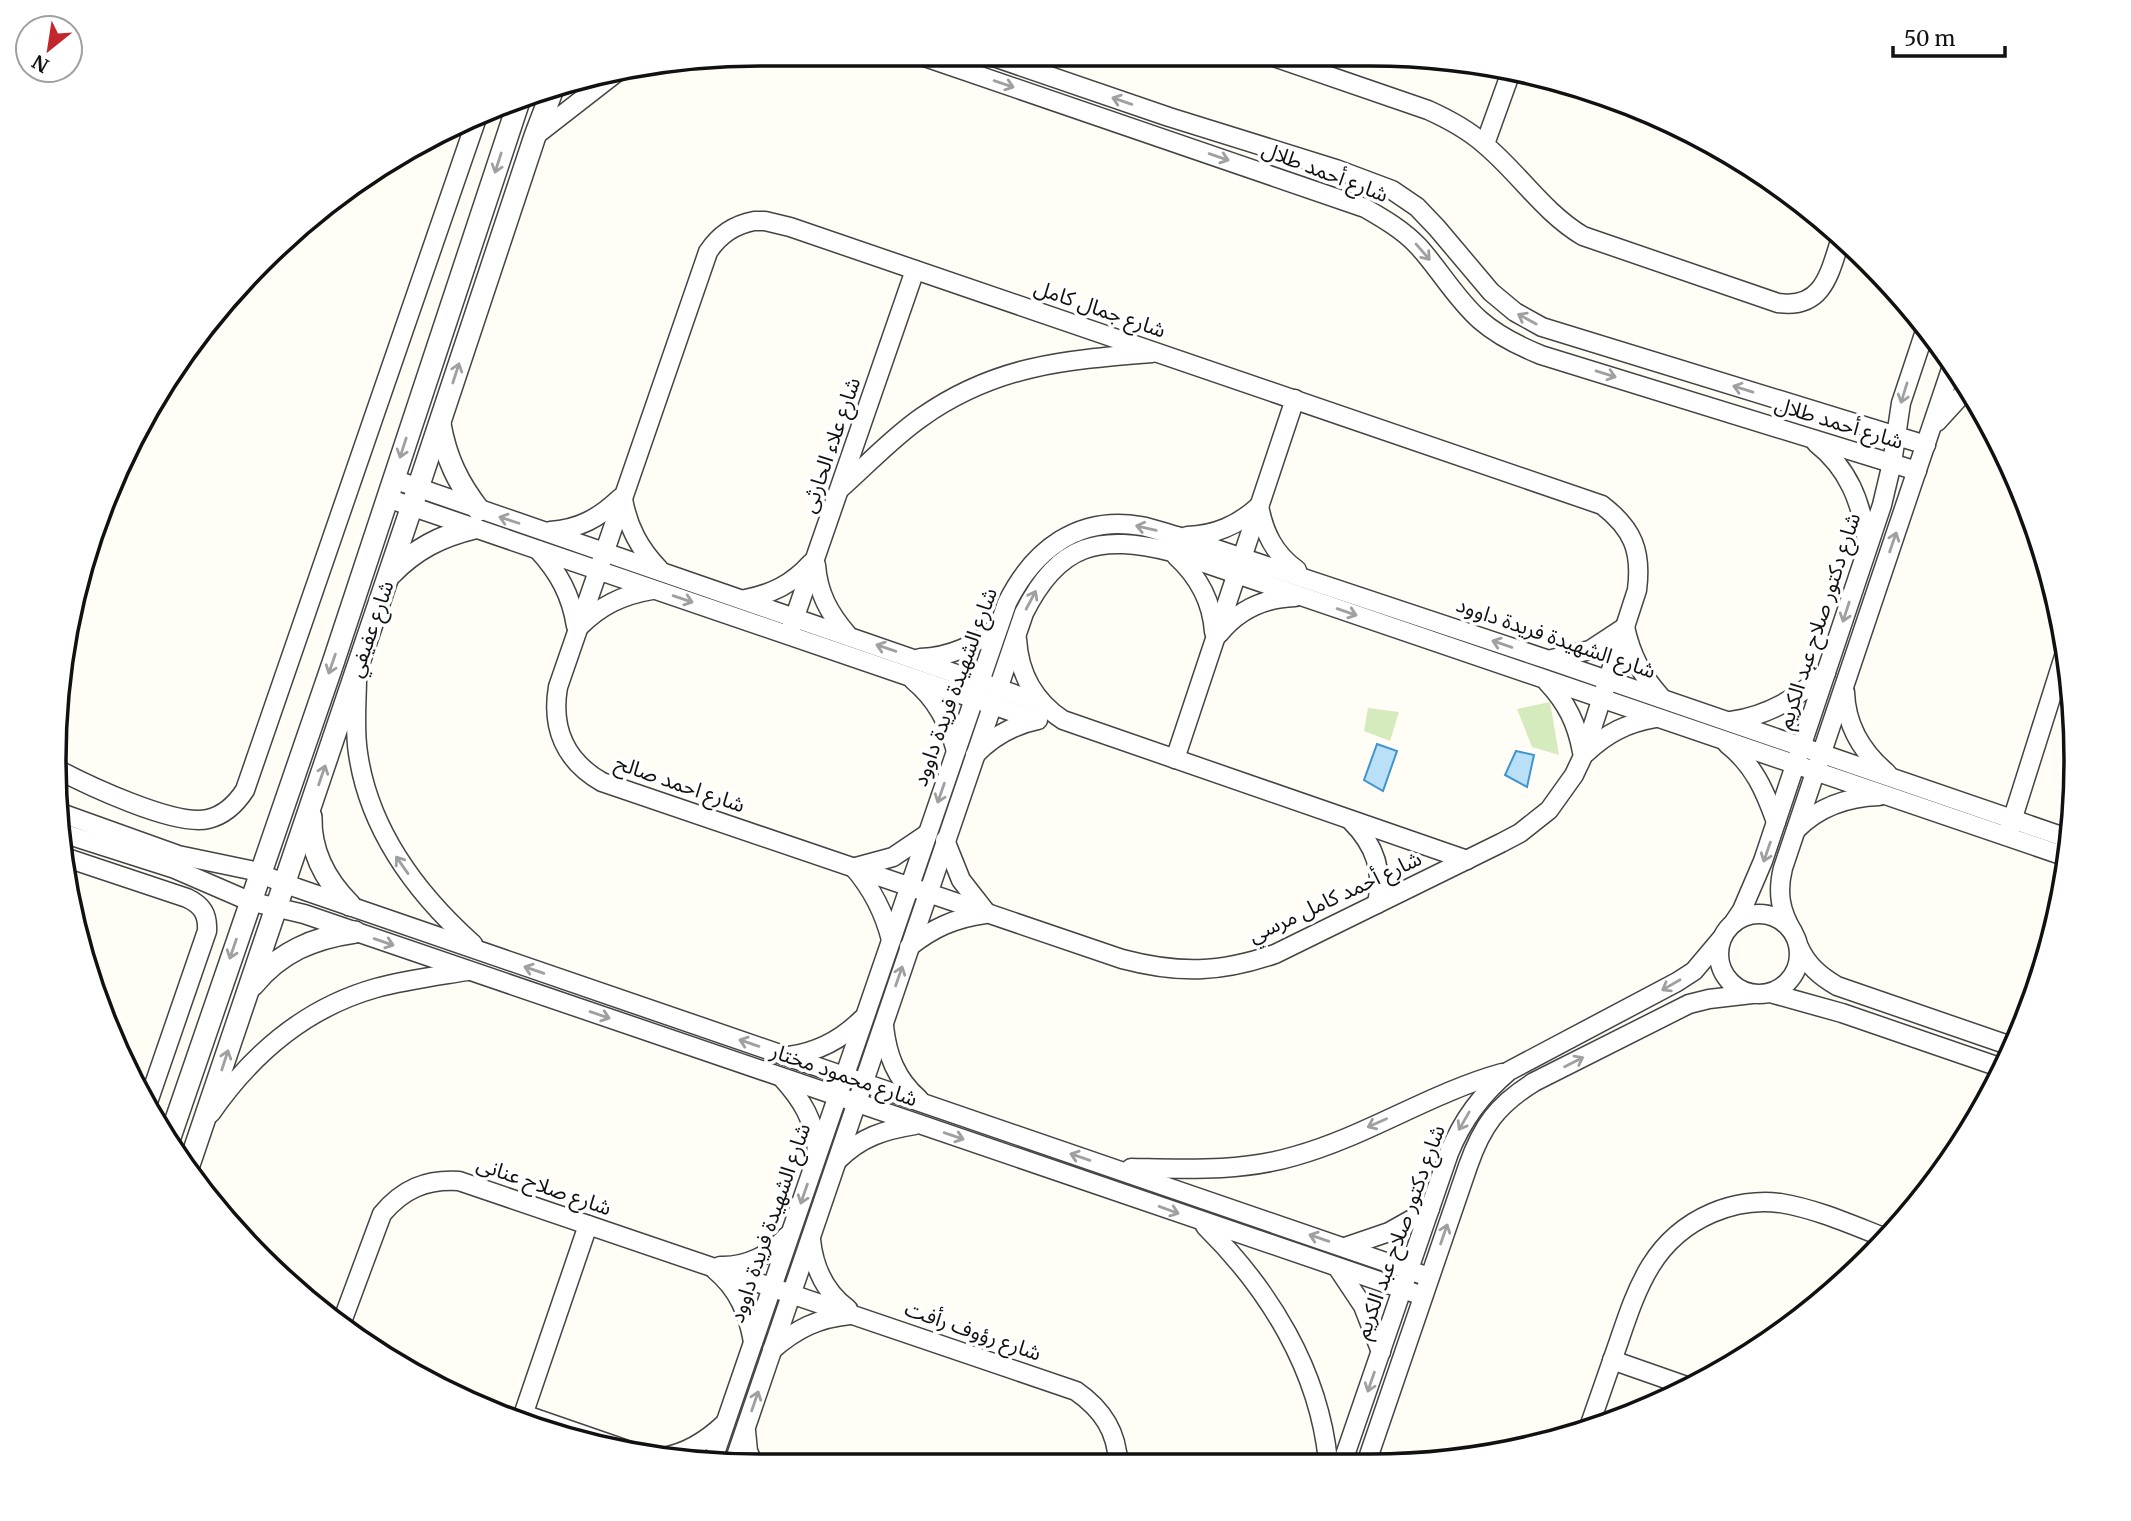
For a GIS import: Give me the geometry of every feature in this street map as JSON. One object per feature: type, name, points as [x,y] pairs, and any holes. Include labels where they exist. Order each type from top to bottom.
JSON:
[{"type":"street","name":"شارع أحمد طلال","points":[[951,66],[1365,208],[1383,218],[1416,244],[1481,321],[1520,346],[1917,471]]},
{"type":"street","name":"شارع أحمد طلال","points":[[1020,66],[1169,117],[1346,172],[1392,190],[1417,207],[1491,292],[1515,312],[1542,327],[1926,445]]},
{"type":"street","points":[[1300,66],[1428,110],[1468,131],[1485,144],[1549,212],[1583,236],[1778,303],[1803,303],[1814,297],[1822,288],[1837,248]]},
{"type":"street","points":[[1485,144],[1508,80]]},
{"type":"street","points":[[535,136],[600,86]]},
{"type":"street","name":"شارع عفيفي","points":[[192,1158],[549,99]]},
{"type":"street","name":"شارع عفيفي","points":[[173,1129],[333,663],[516,111]]},
{"type":"street","points":[[1163,138],[1169,117]]},
{"type":"street","points":[[67,774],[94,789],[189,820],[222,814],[236,803],[245,790],[473,129]]},
{"type":"street","name":"شارع جمال كامل","points":[[598,570],[708,252],[722,234],[742,223],[765,221],[1602,505],[1618,517],[1629,533],[1637,551],[1639,571],[1637,590],[1601,699]]},
{"type":"street","name":"شارع علاء الحارثى","points":[[789,635],[915,270]]},
{"type":"street","name":"شارع دكتور صلاح عبد الكريم","points":[[1734,922],[1757,878],[1882,505],[1892,463],[1901,402],[1922,340]]},
{"type":"street","points":[[839,491],[920,419],[942,404],[988,381],[1038,365],[1159,353]]},
{"type":"street","name":"شارع دكتور صلاح عبد الكريم","points":[[1949,376],[1783,868],[1779,894],[1785,920],[1805,960],[1837,986],[2005,1042]]},
{"type":"street","points":[[1932,427],[1961,396]]},
{"type":"street","points":[[1175,758],[1295,399]]},
{"type":"street","points":[[440,422],[452,469],[477,519]]},
{"type":"street","points":[[1807,437],[1828,453],[1845,473],[1857,496],[1867,548]]},
{"type":"street","points":[[390,488],[477,519],[537,549],[598,570],[907,675],[986,693]]},
{"type":"street","points":[[544,531],[566,530],[588,523],[607,511],[623,495]]},
{"type":"street","points":[[623,495],[626,517],[634,537],[661,571]]},
{"type":"street","points":[[1215,639],[1213,619],[1204,591],[1175,544],[1196,535],[1222,530],[1246,518],[1259,506]]},
{"type":"street","points":[[1259,506],[1263,524],[1275,548],[1293,568],[1308,578]]},
{"type":"street","points":[[388,578],[409,557],[435,540],[477,519],[544,531],[914,658],[986,693],[1467,860]]},
{"type":"street","name":"شارع الشهيدة فريدة داوود","points":[[737,1453],[974,756],[999,626],[1017,584],[1028,567],[1060,540],[1079,531],[1120,524],[1141,526],[1236,575],[2058,854]]},
{"type":"street","name":"شارع الشهيدة فريدة داوود","points":[[715,1453],[956,751],[1033,594],[1045,576],[1079,551],[1099,545],[1123,543],[1175,544],[1242,556],[2060,836]]},
{"type":"street","points":[[537,549],[553,566],[565,586],[573,607],[576,630]]},
{"type":"street","points":[[744,599],[765,595],[784,587],[816,558]]},
{"type":"street","points":[[816,558],[817,579],[823,600],[848,635]]},
{"type":"street","name":"شارع احمد صالح","points":[[598,570],[558,687],[555,719],[566,750],[588,774],[602,782],[927,893]]},
{"type":"street","points":[[576,630],[592,614],[611,601],[632,593],[655,589]]},
{"type":"street","points":[[1215,639],[1227,623],[1261,602],[1281,597],[1301,597]]},
{"type":"street","points":[[914,658],[960,651],[999,626]]},
{"type":"street","points":[[1549,660],[1590,650],[1625,627],[1638,666],[1649,684],[1664,699]]},
{"type":"street","points":[[1016,633],[1019,656],[1040,712]]},
{"type":"street","points":[[357,670],[358,751],[365,788],[379,824],[397,858],[419,889],[446,920],[481,951]]},
{"type":"street","points":[[1728,721],[1770,711],[1790,701],[1826,673]]},
{"type":"street","points":[[907,675],[934,701],[944,716],[956,751]]},
{"type":"street","points":[[2008,837],[2059,675]]},
{"type":"street","points":[[1546,680],[1572,715],[1583,756]]},
{"type":"street","points":[[1844,687],[1845,708],[1852,728],[1876,764],[1893,778]]},
{"type":"street","name":"شارع أحمد كامل مرسي","points":[[927,893],[1152,967],[1184,971],[1215,970],[1246,964],[1275,954],[1520,833],[1549,810],[1568,784],[1583,756],[1601,699]]},
{"type":"street","points":[[974,756],[1008,729],[1040,712]]},
{"type":"street","points":[[1583,756],[1598,741],[1616,729],[1658,718]]},
{"type":"street","points":[[1722,740],[1751,767],[1762,783],[1776,822]]},
{"type":"street","points":[[1797,829],[1810,816],[1828,806],[1847,800],[1886,796]]},
{"type":"street","points":[[311,805],[315,849],[323,870],[335,889],[350,905]]},
{"type":"street","name":"شارع محمود مختار","points":[[69,816],[178,855],[259,873],[284,884],[1429,1277]]},
{"type":"street","points":[[1348,819],[1362,832],[1373,849],[1381,886],[1377,904]]},
{"type":"street","points":[[891,940],[878,901],[854,868],[893,857],[927,834]]},
{"type":"street","name":"شارع محمود مختار","points":[[71,836],[175,869],[249,901],[276,907],[468,970],[1423,1296]]},
{"type":"street","points":[[945,840],[961,880],[988,914]]},
{"type":"street","points":[[74,860],[187,898],[204,911],[207,931],[152,1093]]},
{"type":"street","points":[[1759,913],[1784,922],[1796,939],[1799,959],[1790,980],[1761,993],[1741,990],[1723,974],[1718,951],[1721,939],[1734,922],[1745,915],[1759,913]]},
{"type":"street","points":[[909,947],[945,923],[966,916],[988,914]]},
{"type":"street","points":[[247,993],[263,973],[294,950],[330,936],[355,932]]},
{"type":"street","name":"شارع دكتور صلاح عبد الكريم","points":[[1345,1454],[1459,1129],[1472,1107],[1489,1087],[1509,1071],[1694,971],[1721,939]]},
{"type":"street","points":[[203,1125],[228,1088],[252,1061],[279,1037],[310,1016],[342,1000],[377,988],[468,970]]},
{"type":"street","name":"شارع دكتور صلاح عبد الكريم","points":[[1369,1454],[1477,1140],[1501,1107],[1534,1082],[1670,1013],[1709,999],[1761,993],[1842,1013],[1993,1066]]},
{"type":"street","points":[[788,1056],[805,1054],[830,1044],[852,1030],[864,1017]]},
{"type":"street","points":[[883,1022],[886,1046],[894,1068],[906,1088],[924,1103]]},
{"type":"street","points":[[1114,1168],[1217,1169],[1270,1163],[1321,1147],[1454,1088],[1509,1071]]},
{"type":"street","points":[[782,1078],[804,1105],[811,1121],[817,1154]]},
{"type":"street","points":[[835,1163],[864,1139],[881,1131],[919,1124]]},
{"type":"street","name":"شارع صلاح عنانى","points":[[345,1316],[382,1214],[393,1200],[416,1186],[441,1180],[459,1181],[772,1287]]},
{"type":"street","points":[[1592,1419],[1643,1278],[1657,1255],[1676,1235],[1698,1219],[1723,1208],[1750,1203],[1777,1203],[1804,1208],[1876,1235]]},
{"type":"street","points":[[1345,1247],[1389,1232],[1430,1209]]},
{"type":"street","points":[[1199,1221],[1245,1269],[1283,1324],[1303,1365],[1317,1407],[1327,1454]]},
{"type":"street","points":[[524,1413],[589,1225]]},
{"type":"street","points":[[709,1266],[746,1263],[764,1256],[779,1245],[791,1231]]},
{"type":"street","points":[[810,1237],[819,1274],[835,1297],[857,1315]]},
{"type":"street","points":[[709,1266],[724,1277],[735,1292],[750,1325],[753,1343]]},
{"type":"street","points":[[1337,1267],[1363,1306],[1381,1352]]},
{"type":"street","name":"شارع رؤوف رأفت","points":[[772,1287],[1076,1391],[1105,1417],[1114,1434],[1117,1454]]},
{"type":"street","points":[[772,1350],[810,1323],[857,1315]]},
{"type":"street","points":[[1612,1360],[1677,1383]]},
{"type":"street","points":[[685,1450],[711,1437],[726,1421]]},
{"type":"street","points":[[745,1428],[749,1454]]},
{"type":"green space","points":[[1550,702],[1559,755],[1532,747],[1517,709]]},
{"type":"green space","points":[[1368,708],[1399,712],[1390,741],[1364,731]]},
{"type":"water","points":[[1377,744],[1397,751],[1383,791],[1364,780]]},
{"type":"water","points":[[1516,751],[1534,755],[1527,787],[1505,775]]}]
